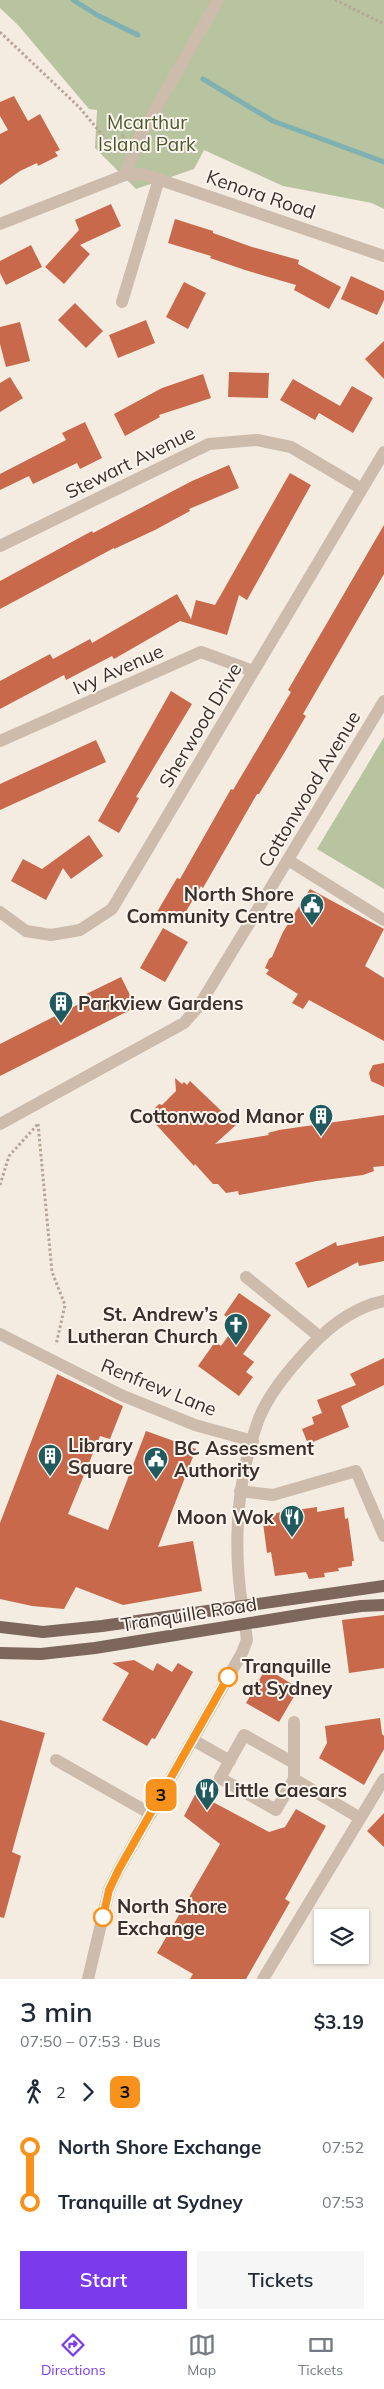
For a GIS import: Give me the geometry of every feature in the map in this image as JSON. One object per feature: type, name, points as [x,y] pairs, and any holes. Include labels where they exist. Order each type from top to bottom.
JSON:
[{"type":"main road","name":"Tranquille Road","points":[[0,1627],[42,1632],[102,1626],[384,1586]]},
{"type":"main road","name":"Tranquille Road","points":[[0,1653],[40,1654],[95,1648],[361,1606],[384,1605]]},
{"type":"main road","points":[[242,1606],[245,1624]]},
{"type":"street","points":[[0,224],[124,175],[140,136],[218,0]]},
{"type":"street","name":"Kenora Road","points":[[124,175],[143,174],[384,256]]},
{"type":"street","points":[[122,302],[159,179]]},
{"type":"street","name":"Stewart Avenue","points":[[0,546],[209,444],[257,440],[291,447],[362,489]]},
{"type":"street","name":"Sherwood Drive","points":[[0,912],[26,931],[51,935],[80,930],[112,909],[384,452]]},
{"type":"street","name":"Ivy Avenue","points":[[0,741],[201,652],[254,671]]},
{"type":"street","name":"Cottonwood Avenue","points":[[0,1124],[184,1023],[199,1006],[384,701]]},
{"type":"street","points":[[288,860],[384,920]]},
{"type":"street","points":[[246,1277],[320,1337]]},
{"type":"street","points":[[242,1606],[236,1534],[240,1491],[258,1420],[288,1370],[320,1337],[365,1305],[384,1301]]},
{"type":"street","name":"Renfrew Lane","points":[[0,1334],[121,1394],[195,1425],[253,1441]]},
{"type":"street","points":[[240,1491],[273,1495],[356,1471],[384,1536]]},
{"type":"street","points":[[88,1979],[109,1890],[242,1653],[247,1640],[245,1624]]},
{"type":"street","points":[[294,1722],[294,1763],[294,1779],[276,1810],[220,1778],[244,1736],[294,1763]]},
{"type":"street","points":[[193,1740],[230,1761]]},
{"type":"street","points":[[56,1760],[151,1814]]},
{"type":"street","points":[[294,1779],[360,1818]]},
{"type":"street","points":[[263,1979],[384,1779]]},
{"type":"path","points":[[335,0],[384,24]]},
{"type":"path","points":[[0,32],[86,113],[115,150]]},
{"type":"path","points":[[0,1185],[8,1156],[38,1124],[52,1272],[65,1305],[56,1345]]},
{"type":"green space","name":"Mcarthur Island Park","points":[[0,0],[384,0],[384,209],[372,203],[283,186],[204,150],[194,169],[136,189],[95,148],[97,110],[89,109],[18,25],[0,8]]},
{"type":"green space","points":[[384,737],[384,889],[317,849]]},
{"type":"building","points":[[14,96],[28,121],[40,114],[60,150],[55,152],[58,156],[38,166],[37,163],[20,171],[0,185],[0,134],[8,130],[0,116],[0,102]]},
{"type":"building","points":[[111,204],[121,226],[80,245],[90,254],[64,284],[45,267],[79,230],[75,220]]},
{"type":"building","points":[[175,219],[213,231],[213,233],[252,247],[299,260],[298,264],[341,287],[329,309],[294,290],[296,285],[245,270],[210,258],[211,256],[168,243]]},
{"type":"building","points":[[31,245],[42,267],[6,285],[0,273],[0,261]]},
{"type":"building","points":[[351,276],[384,291],[384,300],[377,315],[341,299]]},
{"type":"building","points":[[184,282],[206,293],[188,329],[166,317]]},
{"type":"building","points":[[75,303],[103,331],[86,348],[58,320]]},
{"type":"building","points":[[146,320],[155,343],[118,358],[109,335]]},
{"type":"building","points":[[20,322],[30,361],[6,367],[0,344],[0,327]]},
{"type":"building","points":[[384,341],[384,379],[365,359]]},
{"type":"building","points":[[229,372],[269,373],[268,398],[228,397]]},
{"type":"building","points":[[203,374],[211,398],[159,415],[160,417],[125,436],[114,414],[162,388]]},
{"type":"building","points":[[10,377],[23,398],[0,412],[0,383]]},
{"type":"building","points":[[293,379],[340,406],[352,386],[373,398],[353,433],[319,413],[315,420],[280,400]]},
{"type":"building","points":[[85,422],[102,458],[80,469],[77,463],[33,484],[29,476],[0,490],[0,474],[66,440],[62,433]]},
{"type":"building","points":[[229,465],[239,488],[189,509],[190,511],[155,530],[114,548],[0,609],[0,581],[92,531],[93,533],[192,481]]},
{"type":"building","points":[[290,473],[311,485],[247,600],[239,595],[227,635],[180,621],[114,659],[112,656],[66,680],[64,675],[0,709],[0,681],[50,654],[53,659],[90,639],[92,643],[177,594],[191,619],[196,600],[215,605]]},
{"type":"building","points":[[384,525],[384,574],[303,714],[306,716],[259,794],[257,794],[203,888],[201,886],[178,925],[157,912],[177,878],[180,879],[231,789],[233,790],[291,692],[288,690]]},
{"type":"building","points":[[171,691],[192,704],[136,797],[139,798],[119,833],[98,821]]},
{"type":"building","points":[[96,740],[106,762],[0,810],[0,784]]},
{"type":"building","points":[[89,835],[103,856],[71,879],[63,868],[46,900],[11,881],[23,859],[42,869]]},
{"type":"building","points":[[310,889],[384,929],[365,966],[384,978],[384,1041],[309,1000],[303,1009],[292,1003],[298,994],[266,974],[269,970],[265,968],[269,959],[272,957],[283,932]]},
{"type":"building","points":[[163,928],[188,942],[165,982],[140,968]]},
{"type":"building","name":"Parkview Gardens","points":[[121,977],[136,1007],[0,1076],[0,1044],[81,1003],[78,998]]},
{"type":"building","points":[[384,1063],[384,1087],[371,1081],[369,1073],[373,1065]]},
{"type":"building","name":"Cottonwood Manor","points":[[175,1078],[182,1084],[184,1082],[187,1085],[190,1081],[236,1125],[215,1144],[269,1135],[268,1133],[279,1130],[384,1115],[384,1166],[373,1167],[374,1171],[363,1175],[239,1195],[238,1191],[226,1193],[218,1184],[213,1184],[195,1164],[194,1166],[152,1120],[154,1109],[159,1104],[162,1105],[176,1091]]},
{"type":"building","points":[[384,1236],[384,1261],[359,1266],[358,1262],[308,1288],[295,1263],[336,1242],[337,1246]]},
{"type":"building","name":"St. Andrew’s Lutheran Church","points":[[239,1293],[271,1315],[243,1354],[254,1362],[246,1372],[253,1377],[239,1396],[198,1366],[215,1342],[221,1346],[237,1324],[224,1315]]},
{"type":"building","points":[[384,1358],[384,1385],[341,1406],[349,1427],[308,1444],[302,1429],[314,1424],[312,1417],[322,1413],[317,1400],[356,1385],[350,1374]]},
{"type":"building","name":"Library Square","points":[[57,1374],[123,1406],[110,1439],[100,1436],[68,1514],[108,1530],[146,1431],[196,1449],[158,1547],[193,1541],[202,1591],[123,1605],[76,1587],[64,1609],[32,1606],[0,1599],[0,1523]]},
{"type":"building","points":[[317,1507],[317,1512],[344,1507],[345,1519],[348,1518],[354,1561],[352,1561],[352,1566],[338,1568],[339,1571],[324,1573],[325,1577],[309,1579],[306,1572],[275,1576],[271,1552],[267,1553],[262,1515]]},
{"type":"building","points":[[384,1615],[384,1668],[349,1673],[342,1620]]},
{"type":"building","points":[[134,1660],[153,1671],[157,1663],[172,1672],[178,1663],[193,1672],[155,1739],[152,1738],[147,1746],[102,1720],[129,1673],[112,1663]]},
{"type":"building","points":[[266,1668],[295,1686],[296,1693],[279,1722],[246,1703]]},
{"type":"building","points":[[380,1718],[382,1734],[384,1736],[384,1749],[364,1785],[319,1758],[327,1743],[325,1726]]},
{"type":"building","points":[[0,1720],[45,1733],[12,1852],[21,1856],[4,1918],[0,1917]]},
{"type":"building","points":[[196,1793],[269,1832],[285,1827],[296,1809],[326,1826],[285,1899],[290,1902],[246,1979],[190,1979],[193,1974],[157,1953],[220,1844],[184,1816]]},
{"type":"building","points":[[384,1813],[384,1847],[367,1831]]},
{"type":"waterway","points":[[73,0],[97,15],[138,35]]},
{"type":"waterway","points":[[203,79],[273,121],[384,162]]},
{"type":"bus line","name":"3","points":[[103,1917],[109,1890],[119,1869],[228,1677]]},
{"type":"place","name":"North Shore Community Centre","points":[[312,926]]},
{"type":"place","name":"Parkview Gardens","points":[[61,1024]]},
{"type":"place","name":"Cottonwood Manor","points":[[321,1137]]},
{"type":"place","name":"St. Andrew’s Lutheran Church","points":[[236,1346]]},
{"type":"place","name":"Library Square","points":[[50,1477]]},
{"type":"place","name":"BC Assessment Authority","points":[[156,1480]]},
{"type":"place","name":"Moon Wok","points":[[292,1538]]},
{"type":"place","name":"Tranquille at Sydney","points":[[228,1677]]},
{"type":"place","name":"Little Caesars","points":[[207,1811]]},
{"type":"place","name":"North Shore Exchange","points":[[103,1917]]}]
